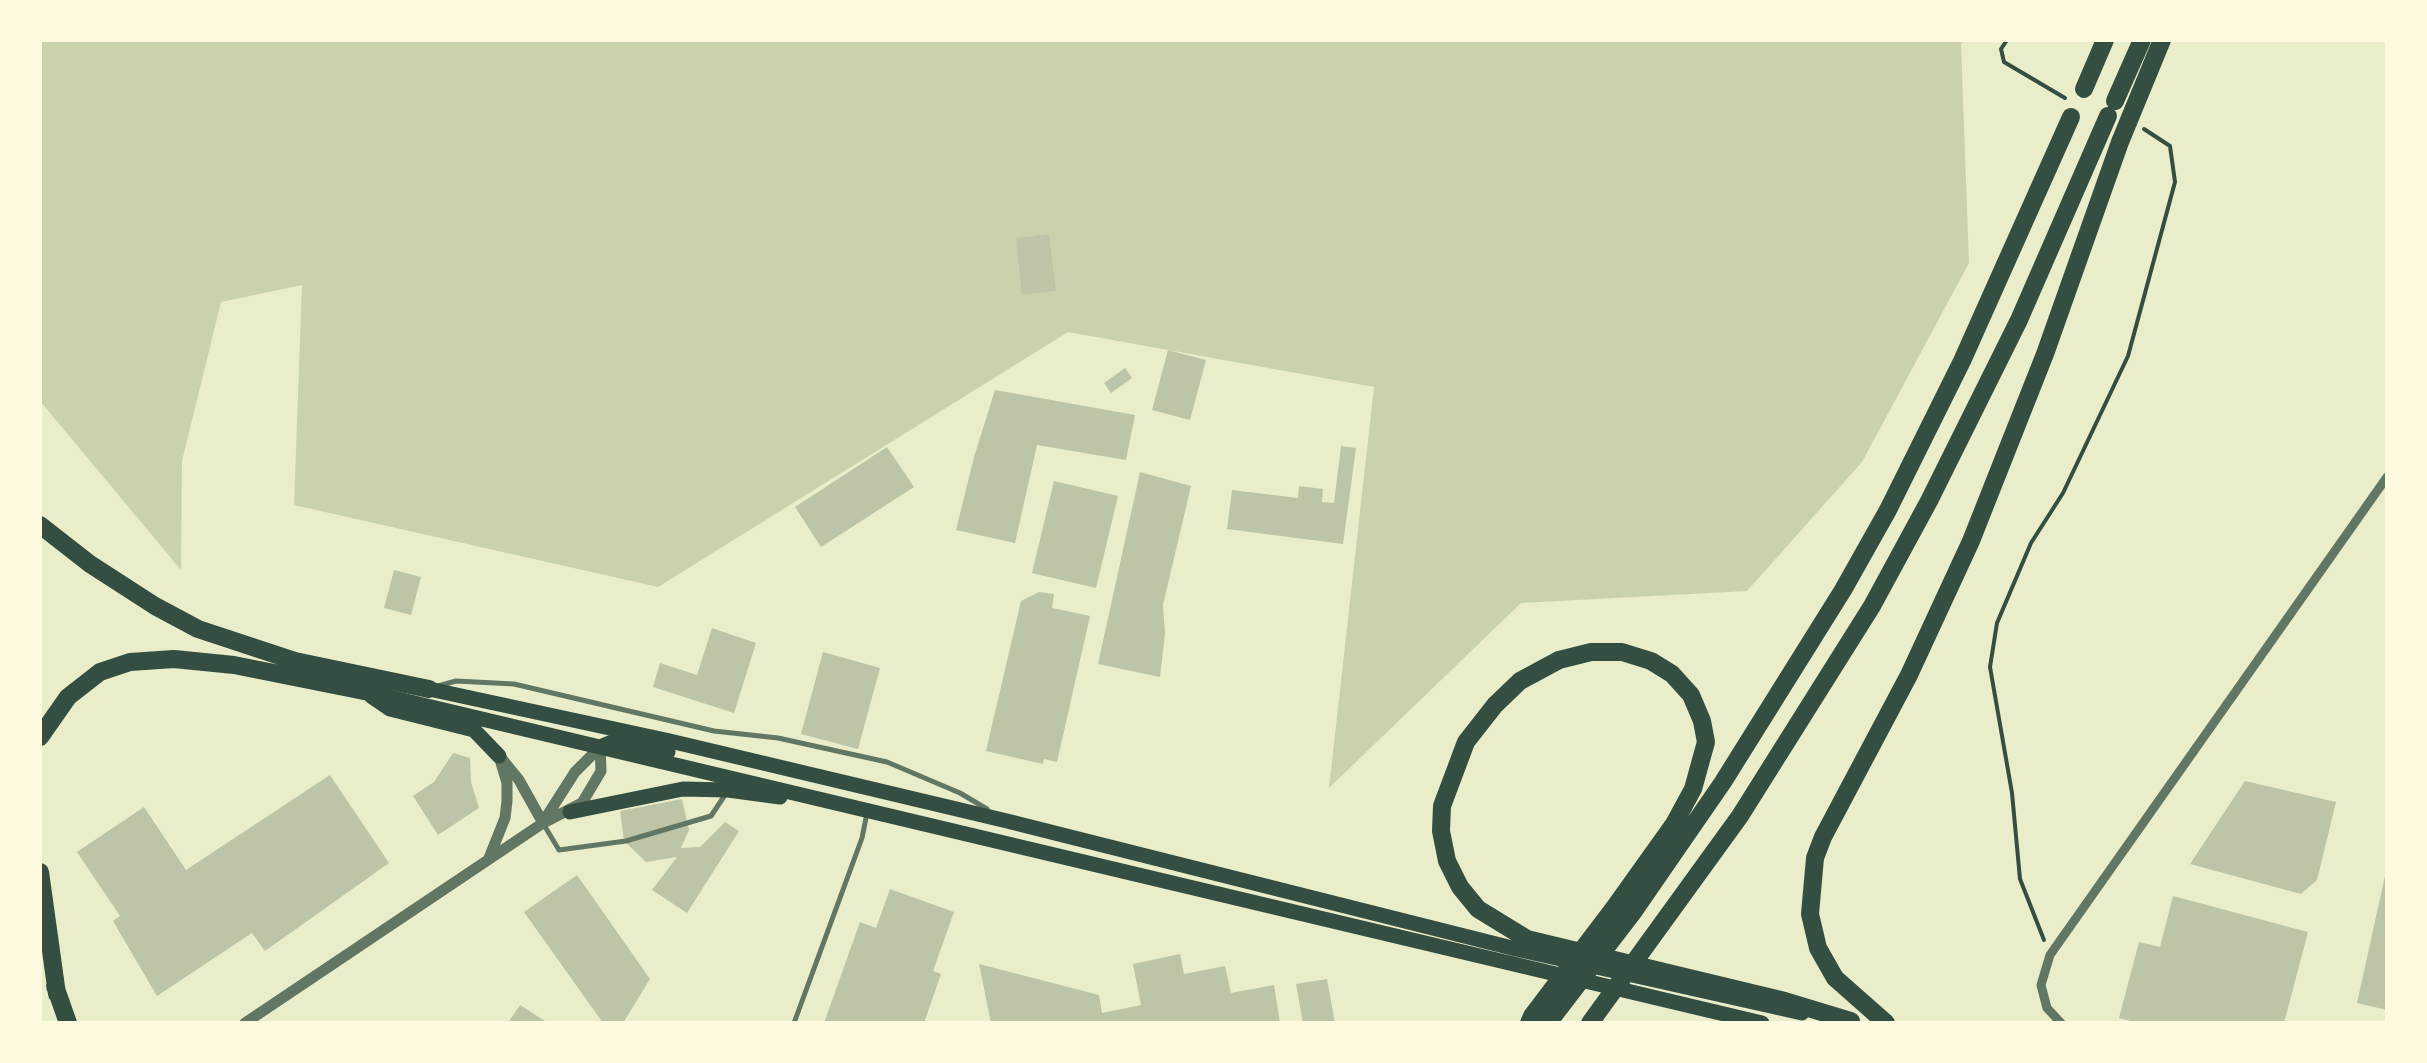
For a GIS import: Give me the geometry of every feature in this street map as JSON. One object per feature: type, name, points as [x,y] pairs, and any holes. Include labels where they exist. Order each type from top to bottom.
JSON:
[{"type":"highway","points":[[1540,1020],[1634,911],[1769,712],[1879,526],[1962,361],[2074,102],[2106,40]]},
{"type":"highway","points":[[1590,1023],[1668,920],[1788,744],[1901,554],[2019,320],[2142,40]]},
{"type":"highway","points":[[1886,1023],[1834,978],[1818,948],[1810,914],[1815,858],[1971,542],[2162,40]]},
{"type":"highway","points":[[40,524],[90,564],[198,629],[295,661],[429,689]]},
{"type":"highway","points":[[1540,1020],[1614,908],[1674,824],[1693,789],[1706,742],[1702,721],[1690,696],[1672,674],[1651,661],[1622,652],[1591,652],[1559,660],[1520,681],[1494,704],[1466,742],[1442,806],[1440,832],[1447,861],[1460,887],[1478,908],[1527,938],[1786,1001],[1855,1022]]},
{"type":"highway","points":[[40,738],[68,697],[100,672],[130,662],[174,659],[234,665],[364,691]]},
{"type":"highway","points":[[40,872],[58,994]]},
{"type":"highway","points":[[40,938],[68,1023]]},
{"type":"main road","points":[[429,689],[1007,821],[1516,950],[1784,1010],[1855,1022]]},
{"type":"main road","points":[[364,691],[1762,1023]]},
{"type":"main road","points":[[364,691],[390,709],[474,730],[499,756]]},
{"type":"main road","points":[[453,694],[588,734],[600,746]]},
{"type":"main road","points":[[600,746],[617,740],[895,806],[970,813]]},
{"type":"main road","points":[[570,812],[683,788],[728,790],[868,810]]},
{"type":"street","points":[[2061,1023],[2047,1008],[2040,985],[2050,955],[2387,476]]},
{"type":"street","points":[[245,1023],[489,858],[582,803],[601,771],[600,746]]},
{"type":"street","points":[[543,823],[576,772],[600,746]]},
{"type":"street","points":[[499,756],[519,780],[543,823]]},
{"type":"street","points":[[489,858],[505,818],[507,801],[507,783],[499,756]]},
{"type":"lane","points":[[429,689],[456,681],[514,684],[714,731],[778,738],[887,762],[960,793],[1007,821]]},
{"type":"lane","points":[[543,823],[558,850],[611,844],[711,816],[728,790]]},
{"type":"lane","points":[[794,1023],[862,838],[868,810]]},
{"type":"path","points":[[2007,40],[2000,48],[2004,62],[2052,93],[2074,102]]},
{"type":"path","points":[[2050,955],[2020,879],[2012,792],[1990,667],[1997,623],[2030,543],[2063,492],[2128,356],[2175,182],[2170,146],[2141,127]]},
{"type":"green space","points":[[40,40],[1964,40],[1961,44],[1969,263],[1862,462],[1747,591],[1521,603],[1329,788],[1374,387],[1068,332],[658,587],[294,505],[302,285],[221,302],[182,461],[181,570],[40,401]]},
{"type":"building","points":[[1049,234],[1056,291],[1022,295],[1016,238]]},
{"type":"building","points":[[1168,350],[1206,360],[1190,420],[1152,410]]},
{"type":"building","points":[[1125,368],[1132,378],[1111,393],[1104,383]]},
{"type":"building","points":[[995,390],[1135,415],[1126,460],[1037,445],[1015,543],[956,530]]},
{"type":"building","points":[[1341,446],[1356,448],[1343,544],[1227,529],[1232,490],[1298,498],[1299,486],[1323,489],[1322,502],[1334,503]]},
{"type":"building","points":[[887,447],[914,487],[821,547],[795,507]]},
{"type":"building","points":[[1140,472],[1191,486],[1163,605],[1165,634],[1160,677],[1098,664]]},
{"type":"building","points":[[1054,481],[1118,496],[1096,588],[1032,573]]},
{"type":"building","points":[[394,570],[421,577],[411,615],[384,608]]},
{"type":"building","points":[[1039,592],[1054,594],[1052,608],[1090,616],[1057,762],[1044,759],[1043,764],[986,751],[1021,601]]},
{"type":"building","points":[[712,628],[756,643],[734,713],[653,687],[660,663],[697,675]]},
{"type":"building","points":[[823,652],[880,668],[858,749],[801,734]]},
{"type":"building","points":[[453,753],[470,758],[471,782],[479,808],[438,835],[413,796],[434,782]]},
{"type":"building","points":[[330,775],[389,863],[265,951],[252,933],[157,996],[113,921],[120,916],[77,852],[144,807],[186,870]]},
{"type":"building","points":[[2245,781],[2336,802],[2317,880],[2301,894],[2190,864]]},
{"type":"building","points":[[682,799],[689,830],[681,848],[700,847],[725,822],[739,831],[687,913],[652,890],[677,857],[646,862],[624,841],[620,811]]},
{"type":"building","points":[[577,875],[650,979],[623,1023],[603,1023],[524,912]]},
{"type":"building","points":[[2387,876],[2387,1010],[2357,1003]]},
{"type":"building","points":[[890,889],[954,912],[933,971],[941,974],[924,1023],[824,1023],[860,922],[876,928]]},
{"type":"building","points":[[2173,896],[2308,932],[2284,1023],[2139,1023],[2119,1018],[2139,942],[2160,947]]},
{"type":"building","points":[[1180,954],[1184,974],[1225,966],[1231,993],[1274,985],[1280,1023],[991,1023],[979,964],[1099,995],[1102,1013],[1141,1005],[1133,964]]},
{"type":"building","points":[[1327,979],[1335,1023],[1303,1023],[1296,984]]},
{"type":"building","points":[[520,1005],[548,1023],[508,1023]]}]
